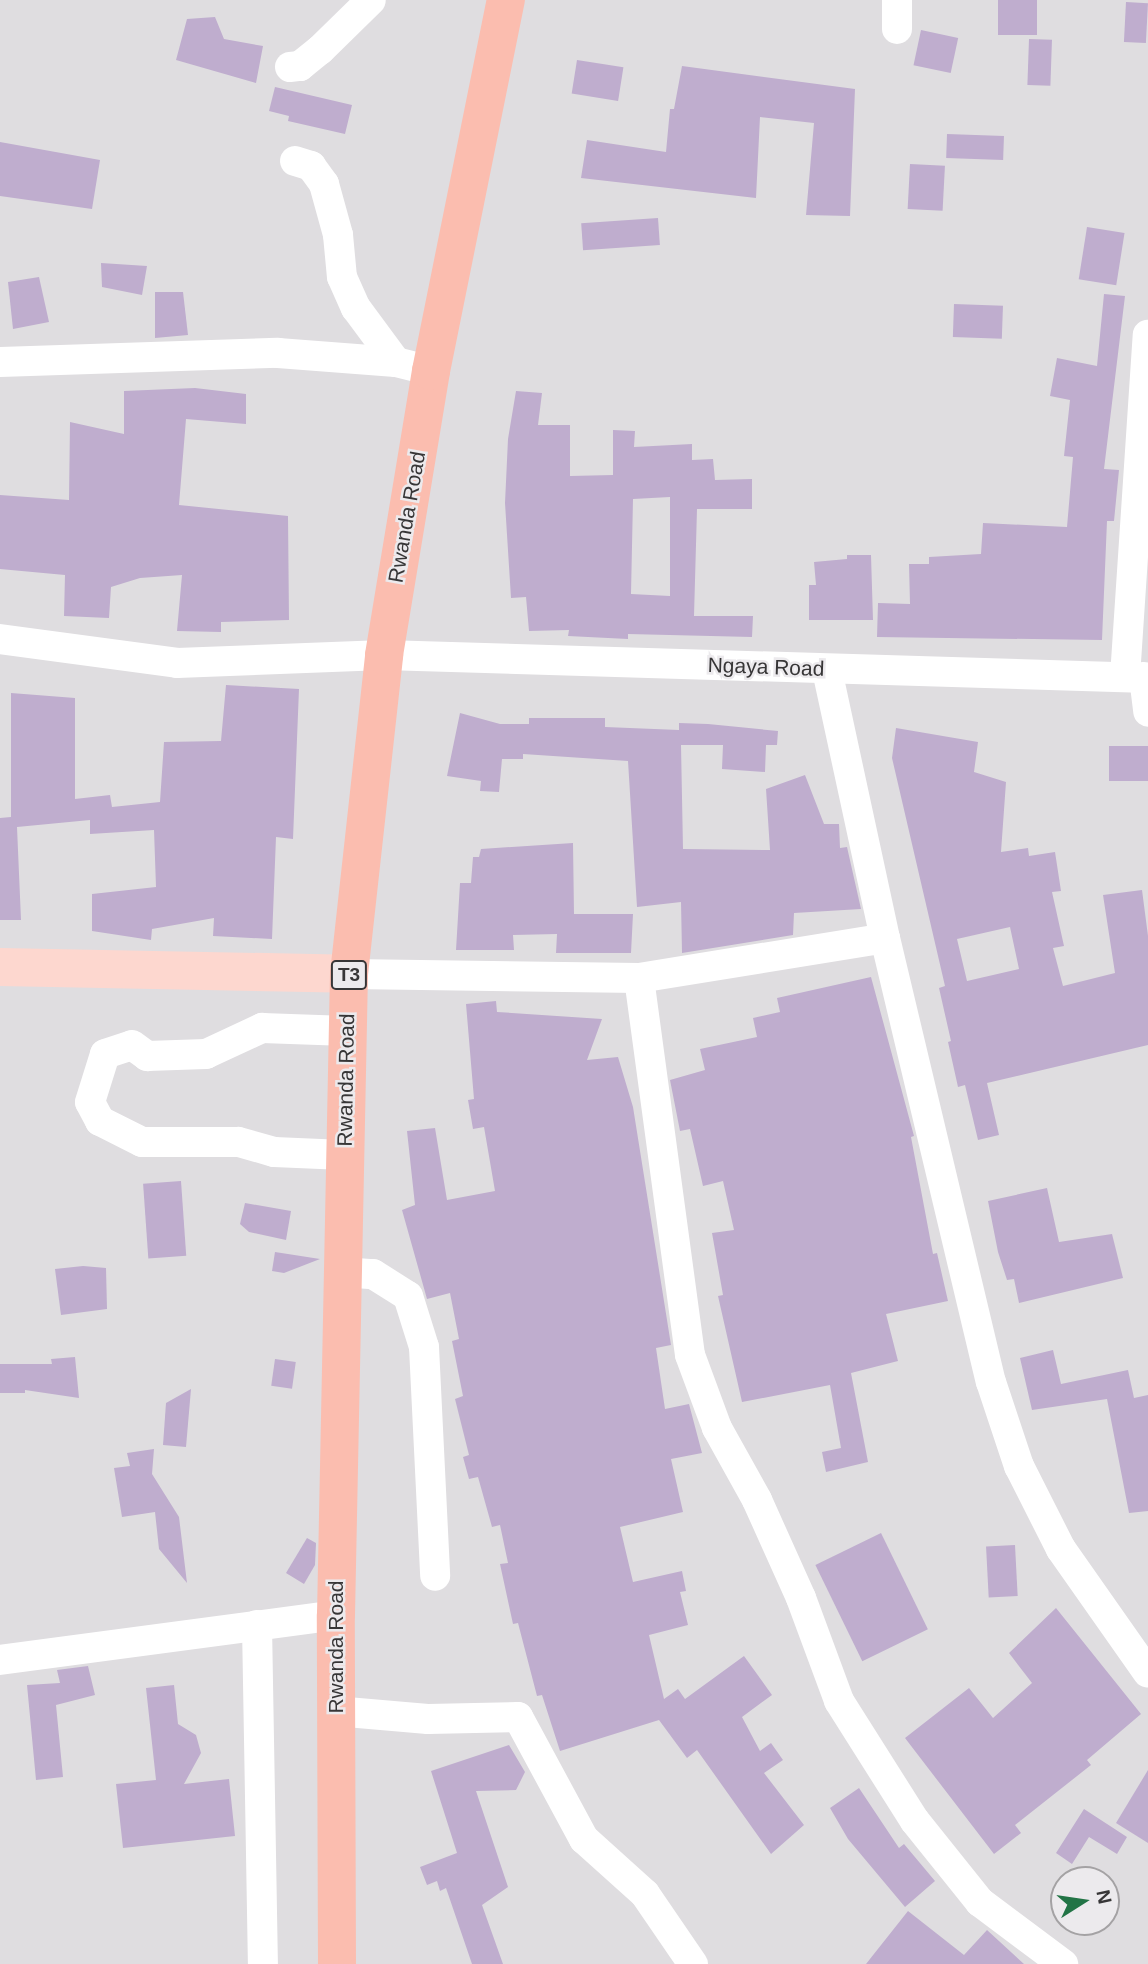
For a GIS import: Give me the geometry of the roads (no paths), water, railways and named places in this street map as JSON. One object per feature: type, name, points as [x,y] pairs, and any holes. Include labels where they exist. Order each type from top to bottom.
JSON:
[{"type":"highway","name":"Rwanda Road","points":[[337,1964],[336,1615],[349,974],[414,367],[506,0]]},
{"type":"main road","points":[[0,967],[349,974]]},
{"type":"street","points":[[290,67],[300,66],[320,50],[371,0]]},
{"type":"street","points":[[295,160],[310,166],[324,184],[338,235],[342,277],[356,308],[414,367]]},
{"type":"street","points":[[1148,335],[1139,677],[1148,712]]},
{"type":"street","points":[[0,362],[278,353],[414,367]]},
{"type":"street","name":"Ngaya Road","points":[[0,639],[177,663],[384,654],[827,670],[1139,677]]},
{"type":"street","points":[[827,670],[885,938],[991,1382],[1019,1466],[1062,1549],[1148,1674]]},
{"type":"street","points":[[349,974],[639,978],[885,938]]},
{"type":"street","points":[[639,978],[690,1354],[717,1428],[757,1500],[801,1598],[839,1701],[915,1821],[980,1902],[1063,1964]]},
{"type":"street","points":[[344,1155],[274,1152],[238,1142],[142,1142],[100,1121],[89,1102],[105,1054],[132,1045],[147,1056],[206,1054],[262,1028],[346,1031]]},
{"type":"street","points":[[342,1272],[373,1274],[408,1296],[424,1347],[435,1576]]},
{"type":"street","points":[[0,1660],[336,1615]]},
{"type":"street","points":[[257,1625],[263,1964]]},
{"type":"street","points":[[335,1712],[428,1719],[518,1717],[584,1839],[645,1894],[693,1964]]}]
